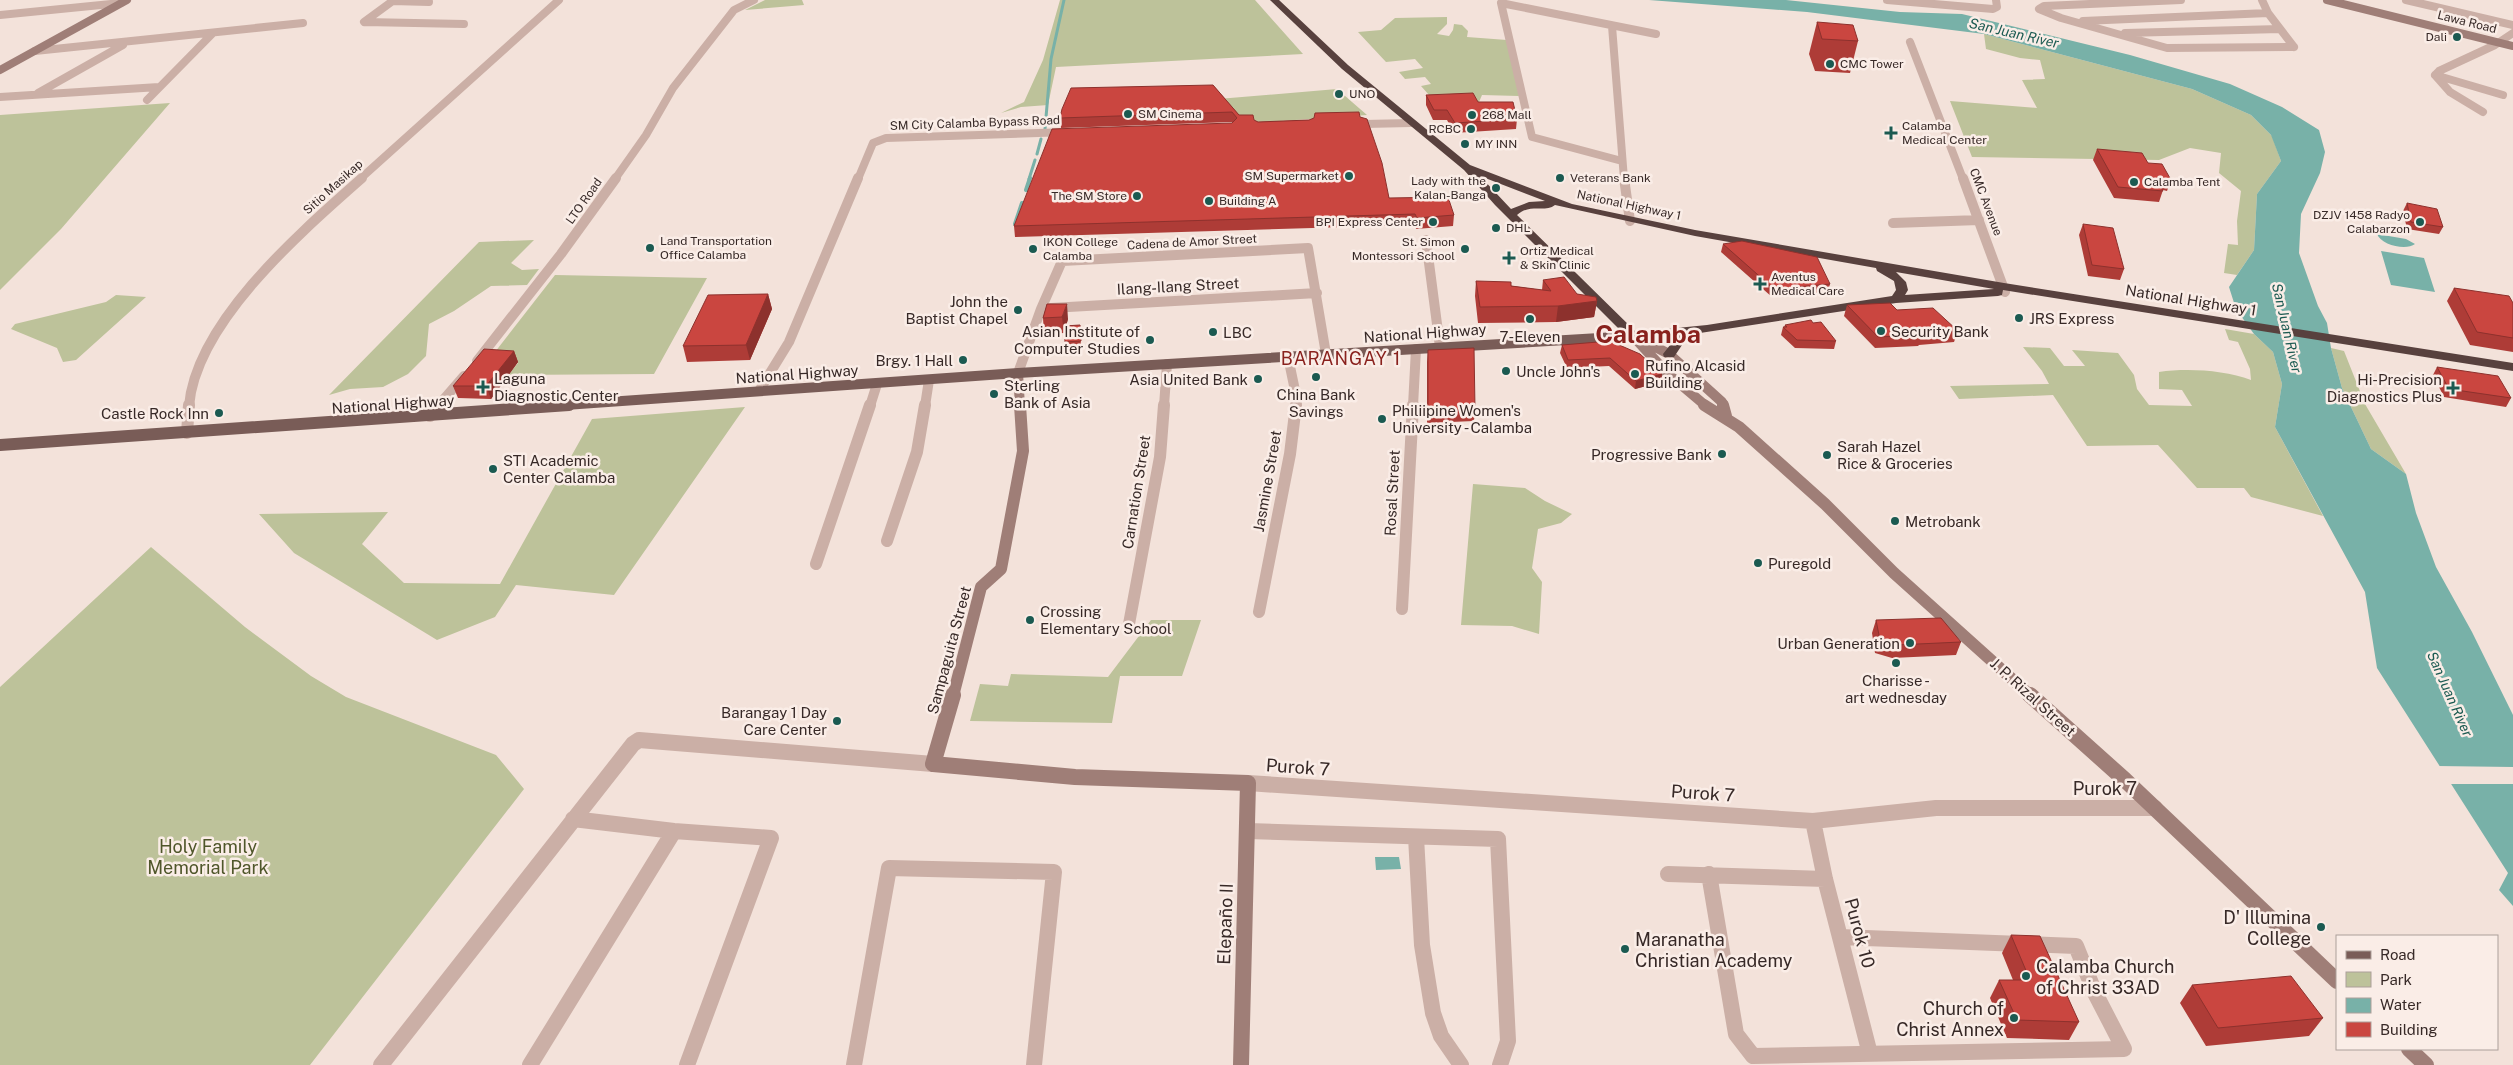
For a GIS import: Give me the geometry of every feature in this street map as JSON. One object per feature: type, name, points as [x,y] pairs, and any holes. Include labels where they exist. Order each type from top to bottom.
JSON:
[{"type":"highway","name":"National Highway 1","points":[[1274,0],[1328,52],[1466,167],[1569,207],[1630,221],[2004,289],[2042,293],[2513,367]]},
{"type":"highway","points":[[1466,167],[1499,203],[1633,336]]},
{"type":"highway","points":[[1499,203],[1522,200],[1533,194]]},
{"type":"highway","points":[[1511,215],[1520,207],[1528,205],[1569,207]]},
{"type":"highway","points":[[1871,264],[1894,275],[1901,282],[1902,290],[1896,299]]},
{"type":"highway","name":"National Highway 1","points":[[1633,336],[1707,329],[1896,299],[2004,289]]},
{"type":"highway","points":[[1669,354],[1680,339],[1707,329]]},
{"type":"main road","name":"Lawa Road","points":[[2327,0],[2513,46]]},
{"type":"main road","points":[[0,70],[124,2]]},
{"type":"main road","name":"National Highway","points":[[0,445],[1018,373],[1633,336]]},
{"type":"main road","name":"J. P. Rizal Street","points":[[1633,336],[1669,354],[1722,402],[1726,416]]},
{"type":"main road","name":"J. P. Rizal Street","points":[[1633,336],[1642,350],[1706,406],[1726,416],[1825,504],[1894,573],[2155,808],[2336,980]]},
{"type":"main road","name":"Sampaguita Street","points":[[933,764],[949,712],[981,587],[1001,569],[1023,451],[1018,373]]},
{"type":"main road","points":[[933,764],[1075,777],[1248,784]]},
{"type":"main road","name":"Elepaño II","points":[[1241,1065],[1248,784]]},
{"type":"main road","points":[[2410,1050],[2426,1065]]},
{"type":"street","name":"Sitio Masikap","points":[[187,433],[190,394],[201,359],[232,312],[268,266],[329,207],[559,0]]},
{"type":"street","name":"LTO Road","points":[[430,416],[489,347],[561,254],[646,135],[673,88],[712,42],[734,10],[754,0]]},
{"type":"street","points":[[1887,0],[1948,3],[1993,9],[1998,7],[1996,0]]},
{"type":"street","points":[[2180,0],[2039,7],[2040,11],[2074,22],[2166,48],[2294,46],[2268,12],[2262,0]]},
{"type":"street","points":[[2406,0],[2513,25]]},
{"type":"street","points":[[2429,6],[2438,0]]},
{"type":"street","points":[[429,2],[393,1],[362,24],[464,24]]},
{"type":"street","points":[[0,15],[124,2]]},
{"type":"street","points":[[1622,161],[1532,137],[1501,3],[1656,34]]},
{"type":"street","points":[[2074,22],[2268,12]]},
{"type":"street","points":[[35,50],[212,34],[302,23]]},
{"type":"street","points":[[1612,26],[1622,161],[1630,221]]},
{"type":"street","points":[[2111,33],[2280,29]]},
{"type":"street","points":[[2435,75],[2513,33]]},
{"type":"street","points":[[147,100],[212,34]]},
{"type":"street","name":"CMC Avenue","points":[[1909,37],[2004,289]]},
{"type":"street","points":[[34,95],[127,42]]},
{"type":"street","points":[[2435,75],[2440,84],[2454,95],[2483,112]]},
{"type":"street","points":[[2435,75],[2503,95],[2454,95]]},
{"type":"street","points":[[0,97],[159,87]]},
{"type":"street","points":[[1364,124],[1411,123]]},
{"type":"street","name":"SM City Calamba Bypass Road","points":[[759,391],[789,342],[873,143],[878,140],[1078,132]]},
{"type":"street","points":[[1893,223],[1979,220]]},
{"type":"street","points":[[1426,240],[1440,347]]},
{"type":"street","name":"Cadena de Amor Street","points":[[1018,373],[1041,309],[1062,261],[1308,248],[1318,293],[1326,354]]},
{"type":"street","name":"Ilang-Ilang Street","points":[[1041,309],[1318,293]]},
{"type":"street","name":"Rosal Street","points":[[1402,609],[1416,349]]},
{"type":"street","name":"Jasmine Street","points":[[1259,612],[1290,454],[1297,400],[1288,356]]},
{"type":"street","name":"Carnation Street","points":[[1129,624],[1160,457],[1167,364]]},
{"type":"street","points":[[887,541],[917,452],[929,380]]},
{"type":"street","points":[[816,564],[877,384]]},
{"type":"street","points":[[381,1065],[573,818],[633,744],[639,740],[933,764]]},
{"type":"street","name":"Purok 7","points":[[1248,784],[1812,821],[1936,808],[2155,808]]},
{"type":"street","points":[[573,818],[674,831],[771,838],[687,1065]]},
{"type":"street","name":"Purok 10","points":[[1812,821],[1870,1054]]},
{"type":"street","points":[[530,1065],[674,831]]},
{"type":"street","points":[[1248,831],[1498,839],[1508,1041],[1500,1065]]},
{"type":"street","points":[[1416,837],[1422,945],[1433,1013],[1441,1036],[1461,1065]]},
{"type":"street","points":[[854,1065],[889,868],[1054,872],[1034,1065]]},
{"type":"street","points":[[1668,874],[1825,879]]},
{"type":"street","points":[[1709,874],[1736,1034],[1753,1056],[2124,1049],[2095,993],[2076,946],[1840,937]]},
{"type":"green space","points":[[765,0],[802,0],[804,5],[745,10]]},
{"type":"green space","points":[[1060,0],[1255,0],[1303,54],[1056,67],[1048,105],[1021,107],[1001,113],[1024,102],[1043,60]]},
{"type":"green space","points":[[1447,17],[1447,24],[1437,34],[1449,36],[1454,24],[1462,25],[1468,31],[1467,37],[1507,40],[1519,96],[1482,95],[1479,102],[1437,104],[1421,86],[1431,84],[1425,77],[1405,79],[1399,72],[1423,68],[1415,59],[1386,62],[1358,32],[1381,30],[1395,18]]},
{"type":"green space","points":[[1984,34],[2192,89],[2251,115],[2272,136],[2281,161],[2257,194],[2254,250],[2237,275],[2224,273],[2228,244],[2238,245],[2237,221],[2241,191],[2219,173],[2221,153],[2190,148],[2159,160],[1972,157],[1950,101],[2037,108],[2022,80],[2045,79],[2040,60],[2020,58],[1986,49]]},
{"type":"green space","points":[[1337,89],[1367,115],[1236,124],[1218,99]]},
{"type":"green space","points":[[170,103],[61,229],[0,290],[0,115]]},
{"type":"green space","points":[[534,240],[511,263],[522,270],[539,269],[527,285],[491,286],[454,311],[429,324],[426,356],[408,374],[383,387],[350,389],[329,395],[479,242]]},
{"type":"green space","points":[[555,275],[707,278],[654,374],[508,375],[518,363],[488,361]]},
{"type":"green space","points":[[116,295],[146,297],[76,360],[63,362],[57,348],[11,329],[15,324],[106,302]]},
{"type":"green space","points":[[2225,329],[2254,334],[2273,352],[2282,384],[2275,427],[2323,516],[2251,497],[2244,488],[2197,488],[2158,445],[2087,446],[2053,395],[1959,399],[1950,386],[2049,384],[2042,371],[2023,347],[2050,348],[2064,366],[2085,366],[2072,350],[2118,353],[2134,375],[2137,389],[2149,405],[2192,406],[2182,390],[2159,389],[2159,372],[2181,370],[2205,371],[2229,374],[2251,380],[2250,369],[2238,342],[2229,340]]},
{"type":"green space","points":[[2331,348],[2344,351],[2365,404],[2406,474],[2371,449],[2342,388]]},
{"type":"green space","points":[[745,407],[614,595],[516,585],[495,617],[437,640],[294,553],[259,514],[388,512],[362,544],[404,583],[500,584],[592,419]]},
{"type":"green space","points":[[1473,484],[1525,488],[1545,501],[1572,514],[1561,523],[1538,529],[1532,568],[1542,582],[1539,634],[1512,626],[1461,625]]},
{"type":"green space","name":"Holy Family Memorial Park","points":[[151,547],[245,627],[311,676],[346,697],[496,755],[524,789],[310,1065],[0,1065],[0,687]]},
{"type":"green space","points":[[1151,620],[1201,620],[1182,676],[1120,676],[1112,723],[970,721],[980,684],[1008,686],[1011,674],[1108,677]]},
{"type":"water","name":"San Juan River","points":[[1649,0],[1786,0],[1900,12],[1962,14],[2130,55],[2230,84],[2282,107],[2319,130],[2325,152],[2320,173],[2301,214],[2299,253],[2318,306],[2327,323],[2331,348],[2342,388],[2371,449],[2406,474],[2416,513],[2436,567],[2472,632],[2513,715],[2513,906],[2499,890],[2508,873],[2377,668],[2365,592],[2275,427],[2282,384],[2273,352],[2254,334],[2236,309],[2229,287],[2254,250],[2257,194],[2281,161],[2271,135],[2251,115],[2192,89],[1984,34],[1807,12]]},
{"type":"water","points":[[2377,234],[2406,239],[2415,244],[2406,247],[2394,246],[2383,241]]},
{"type":"water","points":[[2381,251],[2424,258],[2435,292],[2391,285]]},
{"type":"water","points":[[1375,857],[1399,857],[1401,869],[1376,870]]},
{"type":"pier","points":[[2437,766],[2513,767],[2513,784],[2448,784]]},
{"type":"building","points":[[1817,22],[1853,25],[1858,41],[1822,39]]},
{"type":"building","name":"Building A","points":[[1213,85],[1239,115],[1253,115],[1254,120],[1258,122],[1309,120],[1314,118],[1315,113],[1359,112],[1360,117],[1367,119],[1382,163],[1389,198],[1448,197],[1454,215],[1417,218],[1415,214],[1014,226],[1052,129],[1232,123],[1237,118],[1232,112],[1060,118],[1071,88]]},
{"type":"building","points":[[1473,93],[1478,102],[1513,102],[1517,119],[1455,123],[1447,110],[1434,110],[1426,95]]},
{"type":"building","points":[[2097,149],[2142,153],[2148,163],[2162,164],[2171,180],[2156,179],[2163,191],[2118,187]]},
{"type":"building","points":[[2407,203],[2437,209],[2443,227],[2411,222]]},
{"type":"building","points":[[2083,224],[2113,228],[2124,269],[2092,265]]},
{"type":"building","points":[[1742,241],[1817,257],[1830,284],[1774,289],[1723,244]]},
{"type":"building","points":[[1564,277],[1577,294],[1596,297],[1597,301],[1558,306],[1480,307],[1476,281],[1511,282],[1511,286],[1551,291],[1543,280]]},
{"type":"building","points":[[2454,288],[2509,296],[2513,303],[2513,338],[2477,332]]},
{"type":"building","points":[[768,294],[746,345],[683,346],[708,295]]},
{"type":"building","points":[[1890,303],[1897,310],[1933,308],[1958,331],[1878,337],[1847,305]]},
{"type":"building","points":[[1047,304],[1067,304],[1062,317],[1043,318]]},
{"type":"building","points":[[1811,320],[1813,323],[1821,322],[1836,341],[1797,340],[1783,327]]},
{"type":"building","points":[[1080,325],[1081,341],[1065,342],[1064,326]]},
{"type":"building","points":[[1610,341],[1640,354],[1662,374],[1636,381],[1610,358],[1568,360],[1562,345]]},
{"type":"building","points":[[1474,348],[1475,409],[1428,411],[1428,350]]},
{"type":"building","points":[[484,349],[514,351],[486,386],[453,386]]},
{"type":"building","points":[[2437,367],[2498,376],[2511,398],[2449,389]]},
{"type":"building","points":[[1941,618],[1961,642],[1896,645],[1880,640],[1876,620]]},
{"type":"building","points":[[2011,935],[2040,936],[2079,1022],[2017,1020],[1999,980],[2030,980]]},
{"type":"building","points":[[2291,976],[2323,1018],[2218,1028],[2192,985]]},
{"type":"waterway","points":[[1045,129],[1051,59],[1064,0]]},
{"type":"waterway","points":[[1037,154],[1041,139]]},
{"type":"waterway","points":[[1029,179],[1035,160]]},
{"type":"waterway","points":[[1026,190],[1030,178]]},
{"type":"waterway","points":[[1015,224],[1022,203]]},
{"type":"place","name":"Dali","points":[[2457,37]]},
{"type":"place","name":"CMC Tower","points":[[1830,64]]},
{"type":"place","name":"UNO","points":[[1339,94]]},
{"type":"place","name":"SM Cinema","points":[[1128,114]]},
{"type":"place","name":"268 Mall","points":[[1472,115]]},
{"type":"place","name":"RCBC","points":[[1471,129]]},
{"type":"place","name":"Calamba Medical Center","points":[[1891,133]]},
{"type":"place","name":"MY INN","points":[[1465,144]]},
{"type":"place","name":"SM Supermarket","points":[[1349,176]]},
{"type":"place","name":"Veterans Bank","points":[[1560,178]]},
{"type":"place","name":"Calamba Tent","points":[[2134,182]]},
{"type":"place","name":"Lady with the Kalan-Banga","points":[[1496,188]]},
{"type":"place","name":"The SM Store","points":[[1137,196]]},
{"type":"place","name":"Building A","points":[[1209,201]]},
{"type":"place","name":"BPI Express Center","points":[[1433,222]]},
{"type":"place","name":"DZJV 1458 Radyo Calabarzon","points":[[2420,222]]},
{"type":"place","name":"DHL","points":[[1496,228]]},
{"type":"place","name":"Land Transportation Office Calamba","points":[[650,248]]},
{"type":"place","name":"IKON College Calamba","points":[[1033,249]]},
{"type":"place","name":"St. Simon Montessori School","points":[[1465,249]]},
{"type":"place","name":"Ortiz Medical & Skin Clinic","points":[[1509,258]]},
{"type":"place","name":"Aventus Medical Care","points":[[1760,284]]},
{"type":"place","name":"John the Baptist Chapel","points":[[1018,310]]},
{"type":"place","name":"JRS Express","points":[[2019,318]]},
{"type":"place","name":"7-Eleven","points":[[1530,319]]},
{"type":"place","name":"Security Bank","points":[[1881,331]]},
{"type":"place","name":"LBC","points":[[1213,332]]},
{"type":"place","name":"Asian Institute of Computer Studies","points":[[1150,340]]},
{"type":"place","name":"Brgy. 1 Hall","points":[[963,360]]},
{"type":"place","name":"Uncle John's","points":[[1506,371]]},
{"type":"place","name":"Rufino Alcasid Building","points":[[1635,374]]},
{"type":"place","name":"China Bank Savings","points":[[1316,377]]},
{"type":"place","name":"Asia United Bank","points":[[1258,379]]},
{"type":"place","name":"Laguna Diagnostic Center","points":[[483,387]]},
{"type":"place","name":"Hi-Precision Diagnostics Plus","points":[[2453,388]]},
{"type":"place","name":"Sterling Bank of Asia","points":[[994,394]]},
{"type":"place","name":"Castle Rock Inn","points":[[219,413]]},
{"type":"place","name":"Philiipine Women's University - Calamba","points":[[1382,419]]},
{"type":"place","name":"Progressive Bank","points":[[1722,454]]},
{"type":"place","name":"Sarah Hazel Rice & Groceries","points":[[1827,455]]},
{"type":"place","name":"STI Academic Center Calamba","points":[[493,469]]},
{"type":"place","name":"Metrobank","points":[[1895,521]]},
{"type":"place","name":"Puregold","points":[[1758,563]]},
{"type":"place","name":"Crossing Elementary School","points":[[1030,620]]},
{"type":"place","name":"Urban Generation","points":[[1910,643]]},
{"type":"place","name":"Charisse - art wednesday","points":[[1896,663]]},
{"type":"place","name":"Barangay 1 Day Care Center","points":[[837,721]]},
{"type":"place","name":"D' Illumina College","points":[[2321,927]]},
{"type":"place","name":"Maranatha Christian Academy","points":[[1625,949]]},
{"type":"place","name":"Calamba Church of Christ 33AD","points":[[2026,976]]},
{"type":"place","name":"Church of Christ Annex","points":[[2014,1018]]},
{"type":"district","name":"Calamba","points":[[1648,334]]},
{"type":"district","name":"BARANGAY 1","points":[[1341,358]]}]
